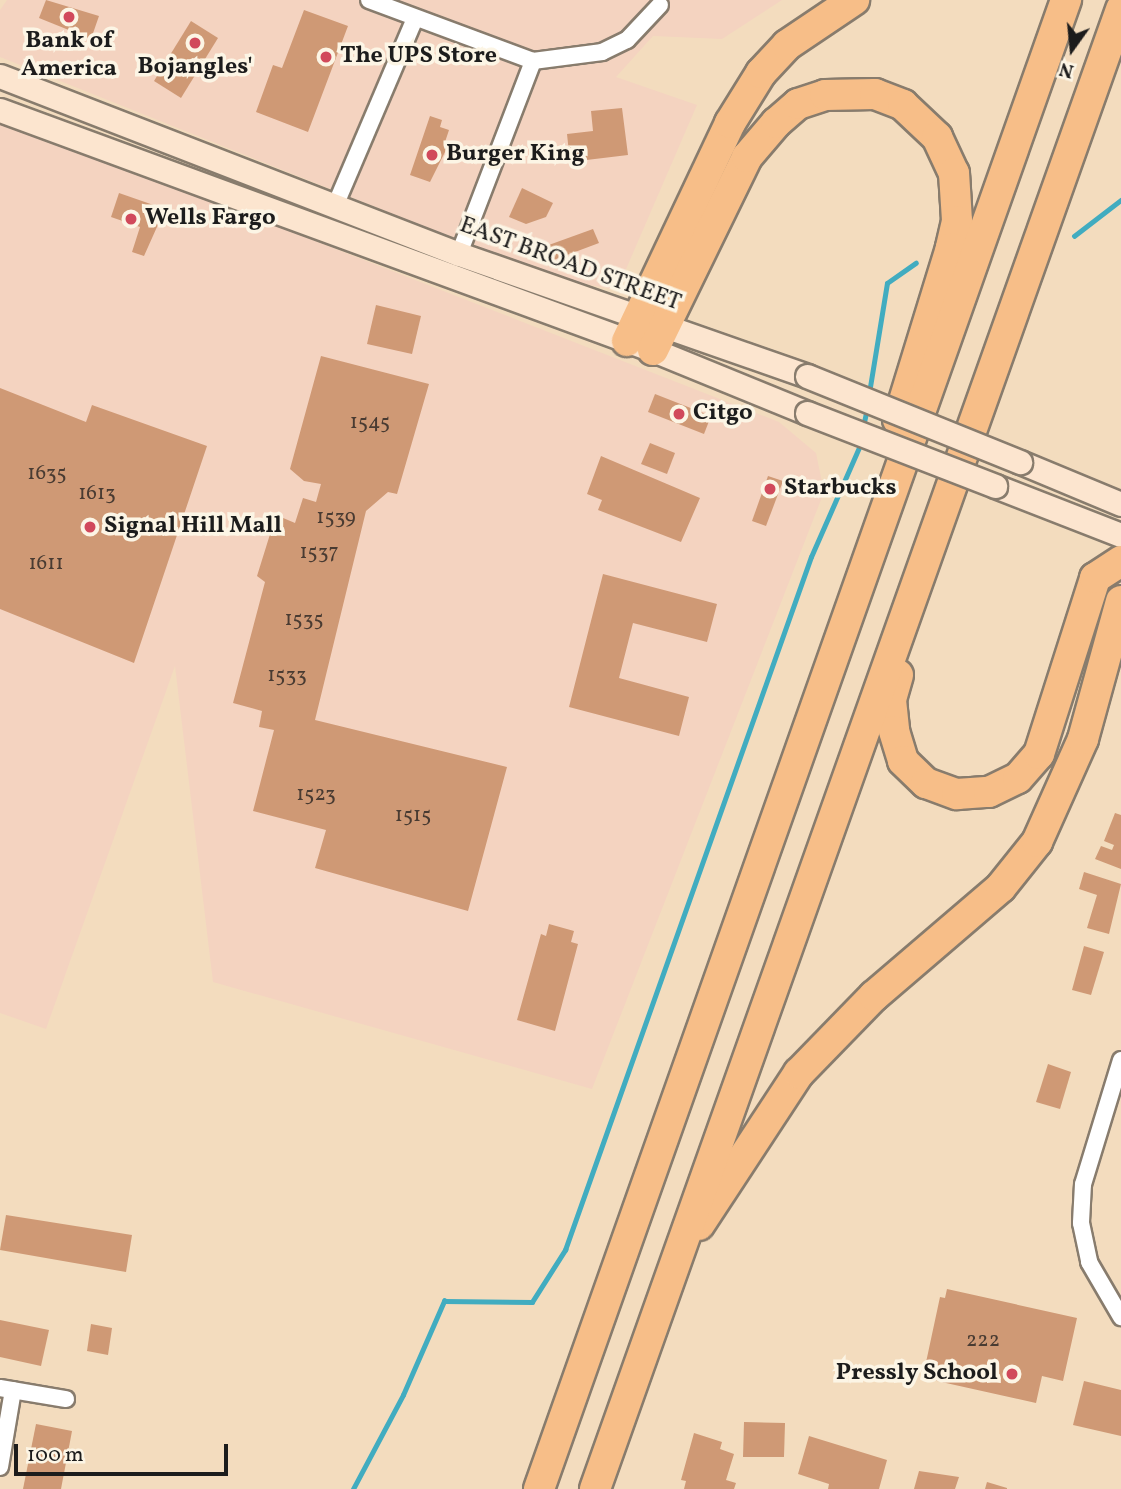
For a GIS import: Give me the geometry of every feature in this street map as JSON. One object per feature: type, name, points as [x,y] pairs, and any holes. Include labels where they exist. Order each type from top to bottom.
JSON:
[{"type":"highway","points":[[645,334],[730,123],[761,73],[787,46],[854,0]]},
{"type":"highway","points":[[539,1489],[1066,0]]},
{"type":"highway","points":[[595,1489],[1121,9]]},
{"type":"highway","points":[[645,334],[747,157],[776,122],[798,104],[825,95],[875,94],[903,105],[937,137],[954,173],[957,221],[805,740]]},
{"type":"highway","points":[[989,380],[891,700],[903,761],[926,783],[957,794],[989,792],[1018,778],[1039,754],[1095,578],[1121,561]]},
{"type":"highway","points":[[680,1250],[734,1177],[800,1073],[874,996],[1002,887],[1037,842],[1083,739],[1121,601]]},
{"type":"main road","name":"EAST BROAD STREET","points":[[0,76],[458,254],[645,334],[807,413],[1121,535]]},
{"type":"main road","name":"EAST BROAD STREET","points":[[0,110],[320,227],[645,334],[807,376],[1121,504]]},
{"type":"main road","points":[[78,139],[92,126],[233,178],[246,172]]},
{"type":"main road","points":[[320,227],[335,206]]},
{"type":"street","points":[[369,0],[533,61],[601,52],[627,40],[660,5]]},
{"type":"street","points":[[335,206],[415,18]]},
{"type":"street","points":[[458,254],[533,61]]},
{"type":"street","points":[[1121,1060],[1083,1184],[1082,1223],[1089,1262],[1121,1317]]},
{"type":"street","points":[[0,1467],[7,1389],[66,1399]]},
{"type":"shaded area","points":[[7,0],[782,0],[722,39],[653,36],[616,77],[697,105],[617,290],[553,278],[0,57],[0,10]]},
{"type":"shaded area","points":[[0,118],[779,422],[816,453],[824,492],[592,1089],[213,982],[175,666],[46,1029],[0,1013]]},
{"type":"building","points":[[46,0],[99,16],[91,39],[39,18]]},
{"type":"building","points":[[304,10],[348,26],[308,132],[256,112],[273,65],[282,68]]},
{"type":"building","points":[[191,21],[218,38],[181,98],[154,81]]},
{"type":"building","points":[[622,108],[628,155],[570,162],[567,134],[593,131],[591,111]]},
{"type":"building","points":[[430,116],[442,120],[440,127],[449,130],[444,145],[448,146],[430,182],[410,175]]},
{"type":"building","points":[[522,188],[553,203],[546,217],[526,224],[509,217]]},
{"type":"building","points":[[119,193],[165,209],[144,256],[132,252],[140,227],[111,217]]},
{"type":"building","points":[[593,229],[599,243],[551,261],[546,246]]},
{"type":"building","points":[[376,305],[421,316],[412,354],[367,344]]},
{"type":"building","points":[[321,356],[429,384],[397,494],[388,492],[366,511],[315,720],[507,767],[468,911],[315,868],[326,830],[253,811],[274,730],[259,727],[262,711],[233,703],[265,582],[257,576],[276,515],[295,523],[303,498],[316,502],[321,484],[304,481],[290,469]]},
{"type":"building","name":"Signal Hill Mall","points":[[0,388],[86,422],[92,405],[207,446],[134,663],[0,609]]},
{"type":"building","name":"Citgo","points":[[655,394],[711,416],[704,434],[648,412]]},
{"type":"building","points":[[650,443],[675,453],[667,474],[641,464]]},
{"type":"building","points":[[601,456],[700,498],[681,542],[598,510],[602,500],[587,494]]},
{"type":"building","points":[[768,476],[783,481],[766,526],[752,521]]},
{"type":"building","points":[[603,574],[717,604],[707,642],[633,623],[619,678],[689,697],[679,736],[569,707]]},
{"type":"building","points":[[1115,813],[1121,815],[1121,869],[1095,859],[1101,846],[1112,850],[1114,845],[1104,841]]},
{"type":"building","points":[[1084,872],[1121,884],[1109,934],[1087,928],[1097,895],[1079,889]]},
{"type":"building","points":[[549,924],[574,931],[571,942],[578,944],[555,1031],[517,1020],[541,934],[546,936]]},
{"type":"building","points":[[1084,946],[1104,952],[1091,995],[1072,990]]},
{"type":"building","points":[[1048,1064],[1071,1072],[1060,1109],[1036,1102]]},
{"type":"building","points":[[6,1215],[132,1235],[126,1272],[0,1250]]},
{"type":"building","points":[[947,1289],[1077,1318],[1063,1381],[1042,1376],[1036,1403],[928,1379],[930,1369],[925,1367],[940,1297],[945,1298]]},
{"type":"building","points":[[0,1320],[49,1330],[41,1366],[0,1357]]},
{"type":"building","points":[[91,1324],[112,1328],[108,1355],[87,1351]]},
{"type":"building","points":[[1084,1381],[1121,1390],[1121,1436],[1073,1425]]},
{"type":"building","points":[[744,1422],[785,1423],[784,1457],[743,1457]]},
{"type":"building","points":[[36,1424],[72,1431],[61,1489],[23,1489]]},
{"type":"building","points":[[694,1433],[722,1442],[720,1449],[734,1454],[726,1480],[736,1483],[734,1489],[684,1489],[686,1481],[681,1480]]},
{"type":"building","points":[[809,1436],[887,1460],[879,1489],[828,1489],[829,1484],[798,1474]]},
{"type":"building","points":[[919,1471],[959,1477],[955,1489],[914,1489]]},
{"type":"building","points":[[987,1482],[1007,1488],[1007,1489],[985,1489]]},
{"type":"waterway","points":[[1074,236],[1121,200]]},
{"type":"waterway","points":[[869,393],[887,283],[916,263]]},
{"type":"waterway","points":[[863,427],[867,408]]},
{"type":"waterway","points":[[353,1489],[403,1395],[444,1301],[532,1302],[565,1250],[811,557],[861,443]]},
{"type":"place","name":"Bank of America","points":[[69,17]]},
{"type":"place","name":"Bojangles'","points":[[195,43]]},
{"type":"place","name":"The UPS Store","points":[[326,57]]},
{"type":"place","name":"Burger King","points":[[432,155]]},
{"type":"place","name":"Wells Fargo","points":[[131,219]]},
{"type":"place","name":"Citgo","points":[[679,414]]},
{"type":"place","name":"Starbucks","points":[[770,489]]},
{"type":"place","name":"Signal Hill Mall","points":[[90,527]]},
{"type":"place","name":"Pressly School","points":[[1012,1374]]}]
